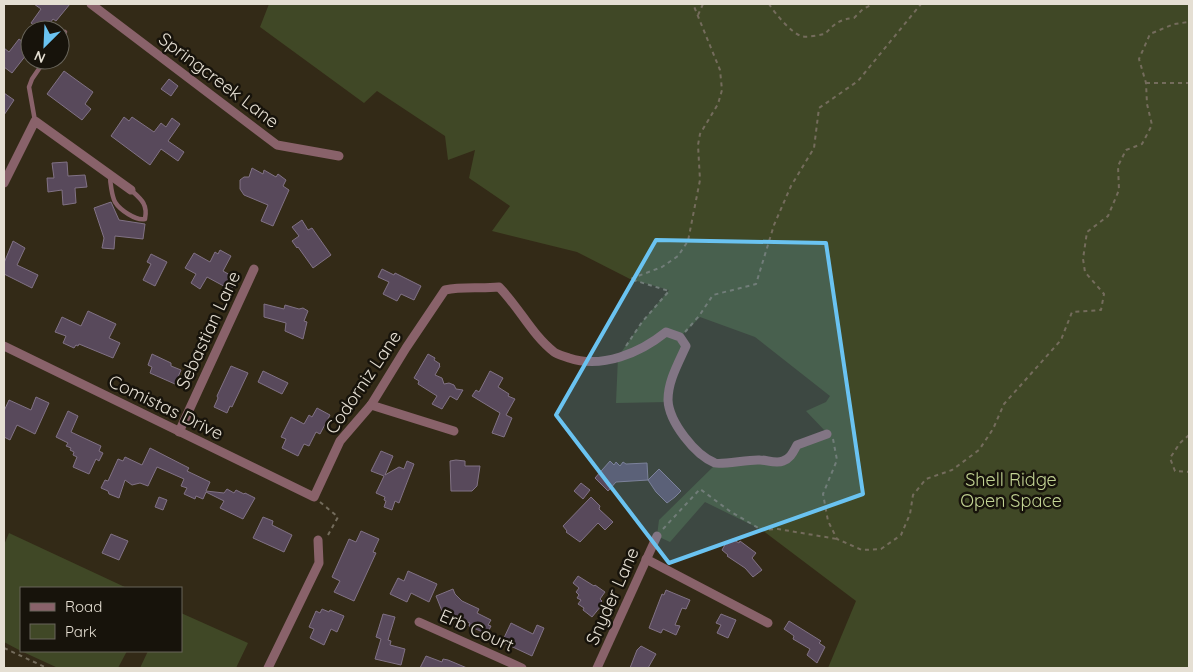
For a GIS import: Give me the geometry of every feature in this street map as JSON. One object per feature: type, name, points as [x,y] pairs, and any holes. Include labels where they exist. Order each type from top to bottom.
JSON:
[{"type":"street","name":"Springcreek Lane","points":[[91,4],[277,145],[339,156]]},
{"type":"street","points":[[4,184],[35,121],[132,190]]},
{"type":"street","name":"Sebastian Lane","points":[[179,432],[254,268]]},
{"type":"street","name":"Codorniz Lane","points":[[314,497],[340,441],[371,405],[445,290],[459,287],[483,289],[499,287],[512,299],[534,330],[555,353],[575,360],[597,362],[618,357]]},
{"type":"street","points":[[618,357],[652,342],[666,332],[680,337],[686,346],[670,382],[668,402],[681,433],[700,454],[716,464],[761,460],[780,463],[790,458],[797,445],[827,434]]},
{"type":"street","name":"Comistas Drive","points":[[4,346],[314,497]]},
{"type":"street","points":[[371,405],[454,431]]},
{"type":"street","name":"Snyder Lane","points":[[597,668],[656,536]]},
{"type":"street","points":[[268,668],[319,563],[318,540]]},
{"type":"street","points":[[646,559],[768,623]]},
{"type":"street","name":"Erb Court","points":[[419,622],[522,668]]},
{"type":"lane","points":[[35,121],[29,86],[38,70]]},
{"type":"lane","points":[[110,174],[115,202],[132,216],[140,220],[145,219],[147,210],[141,199],[132,190]]},
{"type":"path","points":[[618,357],[642,322],[669,290],[630,279],[662,267],[678,256],[688,241],[700,180],[698,145],[700,134],[718,104],[722,90],[720,70],[693,4]]},
{"type":"path","points":[[698,16],[703,4]]},
{"type":"path","points":[[769,4],[775,13],[799,35],[808,36],[826,34],[835,22],[854,18],[863,9],[873,4]]},
{"type":"path","points":[[680,337],[700,316],[714,295],[756,284],[774,225],[791,186],[814,148],[819,108],[858,82],[921,4]]},
{"type":"path","points":[[656,536],[700,489],[731,512],[762,530],[778,529],[837,539],[862,550],[881,549],[901,535],[910,514],[913,494],[926,479],[952,470],[979,450],[993,429],[1004,404],[1061,340],[1072,312],[1102,310],[1104,294],[1085,272],[1083,259],[1086,232],[1108,216],[1119,190],[1118,166],[1126,150],[1142,144],[1152,125],[1147,104],[1146,83],[1139,59],[1150,34],[1174,24],[1189,22]]},
{"type":"path","points":[[1146,83],[1189,83]]},
{"type":"path","points":[[827,434],[834,440],[837,460],[823,494],[828,521],[837,539]]},
{"type":"path","points":[[1189,434],[1170,458],[1175,471],[1189,472]]},
{"type":"path","points":[[314,497],[338,517],[328,535],[318,540]]},
{"type":"path","points":[[4,648],[47,668]]},
{"type":"highlighted area","points":[[656,240],[826,243],[863,494],[669,563],[556,415]]},
{"type":"green space","name":"Shell Ridge Open Space","points":[[269,4],[1189,4],[1189,668],[828,668],[856,601],[762,530],[705,502],[670,542],[657,536],[659,520],[716,464],[780,463],[797,445],[827,433],[806,411],[826,402],[830,396],[755,337],[700,317],[680,337],[686,346],[668,402],[616,403],[618,357],[642,322],[669,290],[630,279],[577,252],[492,231],[510,206],[469,178],[475,150],[448,160],[445,136],[377,91],[364,103],[260,27]]},
{"type":"green space","points":[[9,533],[125,587],[20,587],[20,650],[4,642],[4,545]]},
{"type":"green space","points":[[182,613],[248,643],[236,668],[140,668],[148,652],[182,652]]},
{"type":"green space","points":[[23,652],[126,652],[118,668],[58,668]]},
{"type":"building","points":[[34,4],[70,4],[57,20],[33,20],[41,9]]},
{"type":"building","points":[[20,40],[20,63],[12,73],[4,67],[4,48],[9,52]]},
{"type":"building","points":[[64,71],[93,92],[85,104],[91,109],[82,120],[47,94]]},
{"type":"building","points":[[169,79],[178,86],[171,96],[161,89]]},
{"type":"building","points":[[4,93],[14,100],[4,115]]},
{"type":"building","points":[[124,117],[129,121],[132,117],[154,132],[161,123],[166,127],[172,118],[180,124],[168,141],[184,152],[178,161],[161,149],[150,165],[111,136]]},
{"type":"building","points":[[67,162],[68,176],[85,175],[87,187],[75,188],[76,203],[63,205],[62,190],[48,192],[47,178],[54,178],[52,163]]},
{"type":"building","points":[[252,168],[263,174],[264,170],[276,177],[278,174],[286,180],[283,186],[289,190],[273,226],[261,221],[268,205],[244,195],[240,189],[240,180],[244,177],[249,177]]},
{"type":"building","points":[[111,202],[119,220],[145,224],[143,239],[115,236],[114,249],[102,248],[104,238],[94,208]]},
{"type":"building","points":[[302,220],[308,230],[312,228],[331,255],[313,268],[292,241],[299,236],[292,227]]},
{"type":"building","points":[[13,241],[25,248],[17,265],[38,275],[32,288],[4,274],[4,263]]},
{"type":"building","points":[[220,250],[231,256],[223,271],[237,279],[231,290],[207,277],[200,289],[191,283],[196,274],[185,268],[194,253],[210,262],[215,252],[218,254]]},
{"type":"building","points":[[151,254],[167,262],[155,286],[143,280],[151,264],[147,262]]},
{"type":"building","points":[[382,269],[394,275],[395,273],[421,286],[414,300],[401,294],[397,301],[383,294],[389,282],[378,277]]},
{"type":"building","points":[[264,304],[284,309],[285,305],[299,309],[303,308],[308,311],[304,321],[307,322],[303,339],[285,331],[286,323],[264,317]]},
{"type":"building","points":[[88,311],[116,324],[109,338],[120,343],[113,358],[79,344],[74,348],[63,343],[66,336],[55,332],[62,317],[81,326]]},
{"type":"building","points":[[152,354],[181,370],[175,384],[150,373],[152,367],[148,365]]},
{"type":"building","points":[[428,354],[440,364],[435,375],[442,378],[444,384],[449,383],[454,385],[456,389],[463,390],[457,400],[450,396],[442,409],[432,404],[437,396],[418,384],[419,381],[414,378]]},
{"type":"building","points":[[231,366],[248,373],[232,407],[230,406],[227,413],[214,407]]},
{"type":"building","points":[[263,371],[288,383],[282,394],[258,382]]},
{"type":"building","points":[[490,371],[503,378],[498,387],[509,394],[508,396],[515,399],[506,415],[512,418],[504,437],[492,433],[500,413],[472,396],[476,390],[479,392]]},
{"type":"building","points":[[36,397],[49,403],[35,434],[17,425],[10,440],[4,437],[4,411],[9,400],[31,410]]},
{"type":"building","points":[[317,408],[330,415],[320,434],[316,432],[309,446],[304,444],[298,456],[282,448],[286,439],[281,437],[291,417],[304,424],[309,415],[312,417]]},
{"type":"building","points":[[68,411],[78,416],[71,432],[101,446],[99,451],[103,453],[99,461],[96,459],[89,474],[73,467],[77,457],[73,455],[74,452],[70,450],[71,448],[66,446],[68,443],[56,437]]},
{"type":"building","points":[[150,448],[189,468],[187,471],[210,482],[206,491],[224,493],[227,489],[234,493],[236,490],[255,498],[243,519],[220,508],[224,501],[206,492],[203,499],[196,496],[195,499],[184,494],[187,488],[181,486],[184,479],[157,467],[148,486],[140,483],[132,485],[125,480],[119,498],[101,488],[105,480],[108,481],[118,459],[123,461],[125,457],[142,465]]},
{"type":"building","points":[[381,451],[393,456],[385,475],[399,467],[404,469],[407,461],[414,464],[399,503],[395,501],[392,510],[384,507],[385,497],[376,493],[384,476],[371,471]]},
{"type":"building","points":[[450,461],[465,461],[465,466],[480,466],[477,486],[472,491],[451,491]]},
{"type":"building","points":[[610,461],[614,465],[616,462],[620,466],[623,462],[626,464],[647,463],[648,480],[616,482],[608,491],[595,478]]},
{"type":"building","points":[[659,469],[681,491],[667,503],[648,480]]},
{"type":"building","points":[[581,483],[590,490],[583,499],[574,491]]},
{"type":"building","points":[[159,497],[167,500],[163,510],[155,507]]},
{"type":"building","points":[[591,497],[600,506],[599,509],[613,522],[605,530],[598,523],[580,542],[566,532],[563,526]]},
{"type":"building","points":[[263,517],[273,521],[272,525],[292,535],[284,552],[253,538]]},
{"type":"building","points":[[361,531],[379,539],[373,552],[376,553],[354,601],[334,592],[340,581],[332,577],[349,539],[356,542]]},
{"type":"building","points":[[111,534],[128,541],[119,560],[102,553]]},
{"type":"building","points":[[732,539],[739,543],[740,541],[756,553],[752,558],[762,570],[753,577],[745,568],[727,556],[722,550],[726,543],[728,544]]},
{"type":"building","points":[[408,571],[437,584],[429,602],[411,593],[407,602],[390,594],[398,578],[404,581]]},
{"type":"building","points":[[578,576],[605,592],[600,599],[602,601],[599,604],[601,606],[592,617],[578,604],[581,600],[577,598],[579,595],[576,592],[579,588],[573,583]]},
{"type":"building","points":[[453,589],[462,601],[479,609],[477,613],[491,620],[488,625],[491,626],[487,634],[469,626],[470,623],[450,614],[444,616],[436,596]]},
{"type":"building","points":[[666,590],[690,600],[686,609],[682,608],[675,625],[680,626],[676,635],[663,629],[661,633],[649,628],[662,594],[664,595]]},
{"type":"building","points":[[322,609],[344,616],[337,632],[331,629],[324,645],[310,638],[314,629],[309,627],[316,611],[320,613]]},
{"type":"building","points":[[383,614],[395,617],[388,640],[391,641],[390,645],[405,649],[401,665],[375,659],[381,639],[376,637]]},
{"type":"building","points":[[721,614],[736,620],[728,638],[717,633],[721,625],[716,623]]},
{"type":"building","points":[[789,621],[821,641],[819,643],[825,647],[817,663],[807,655],[810,649],[793,639],[794,636],[784,629]]},
{"type":"building","points":[[511,623],[533,634],[537,625],[544,628],[532,656],[502,642]]},
{"type":"building","points":[[641,646],[656,654],[648,668],[630,668],[637,650]]},
{"type":"building","points":[[426,656],[442,662],[443,659],[448,660],[467,668],[420,668]]}]
